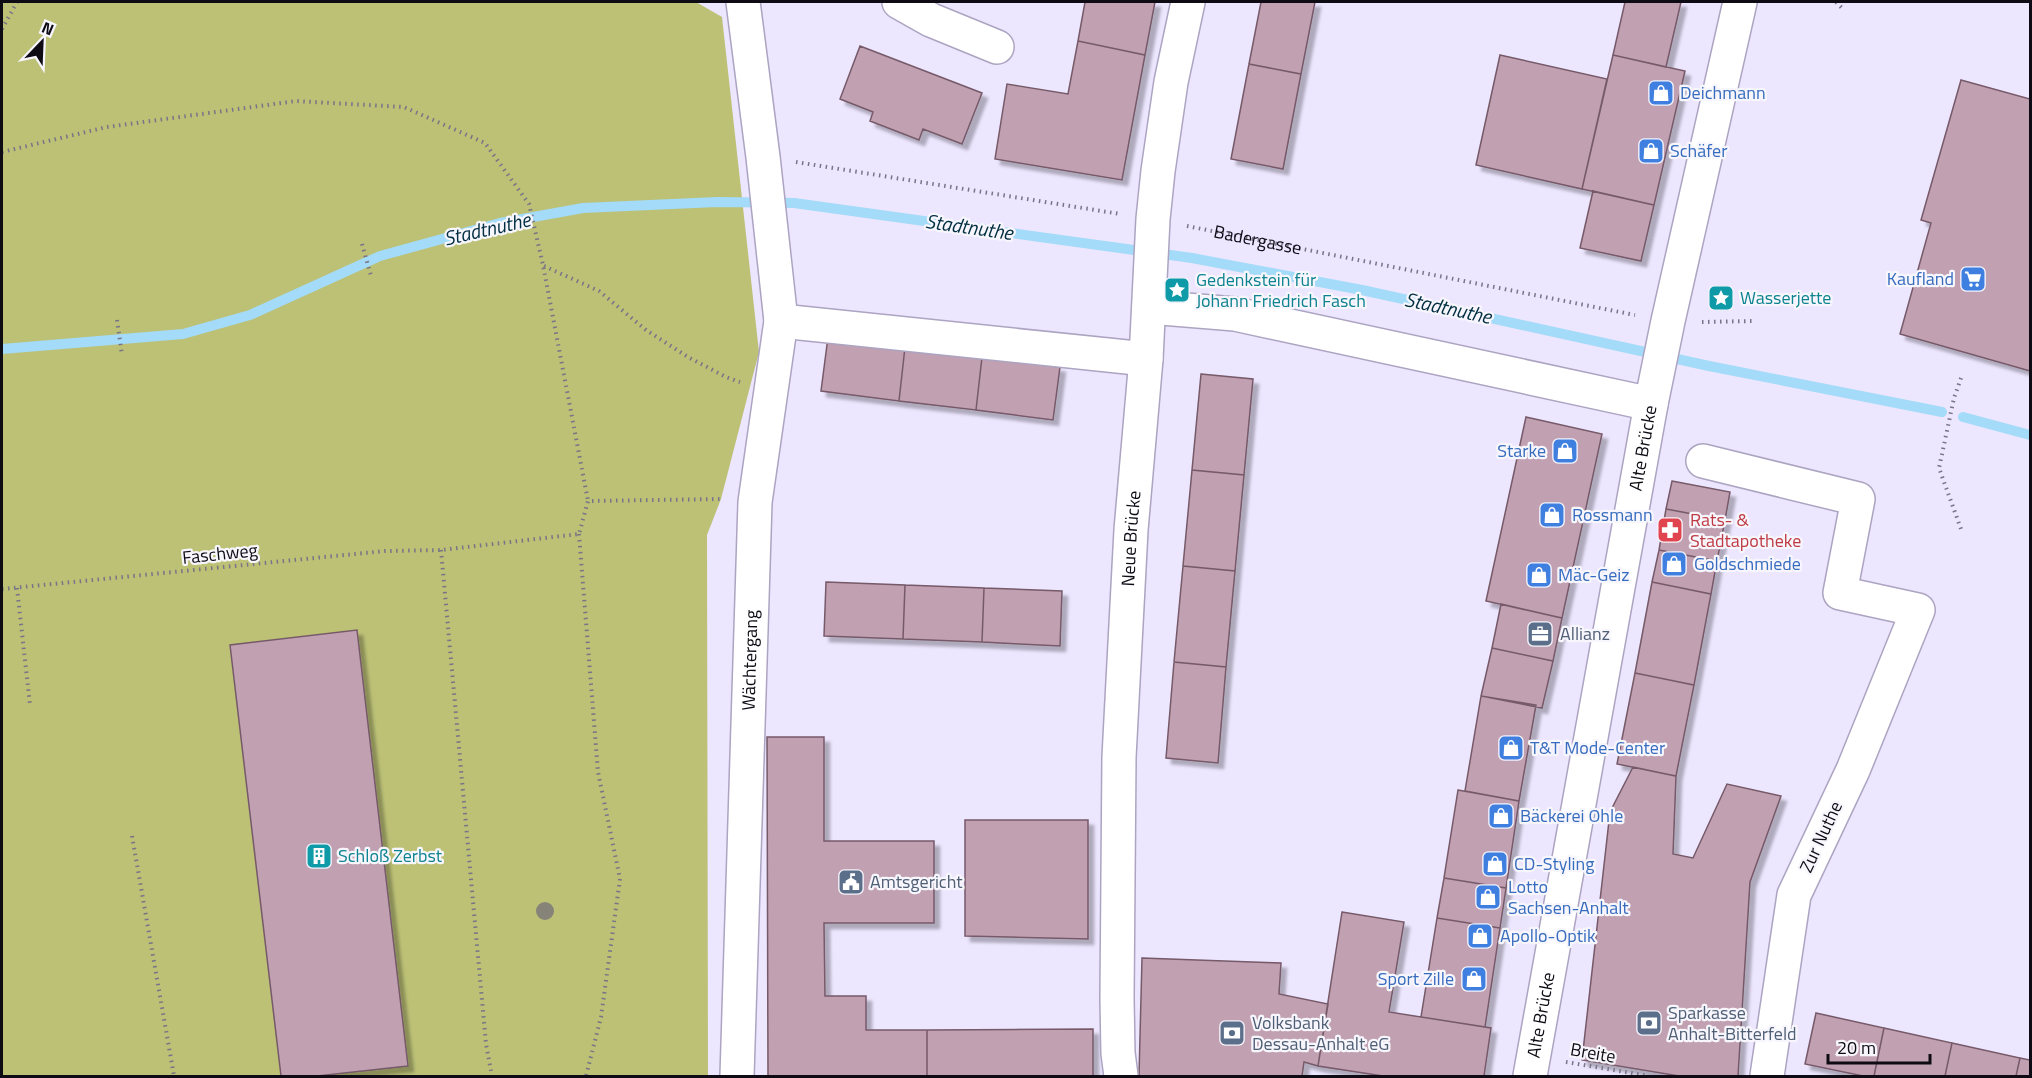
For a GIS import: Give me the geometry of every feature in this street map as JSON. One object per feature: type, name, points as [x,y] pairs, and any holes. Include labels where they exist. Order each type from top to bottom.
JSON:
[{"type":"street","name":"Wächtergang","points":[[737,1077],[754,502],[780,321],[743,2]]},
{"type":"street","name":"Neue Brücke","points":[[1121,1077],[1117,999],[1119,757],[1131,530],[1146,359],[1158,171],[1171,82],[1188,2]]},
{"type":"street","name":"Alte Brücke","points":[[1531,1066],[1655,390],[1740,2]]},
{"type":"street","points":[[911,5],[931,20],[997,47]]},
{"type":"street","points":[[1149,293],[1483,369],[1655,390]]},
{"type":"street","points":[[780,321],[1146,359]]},
{"type":"street","name":"Zur Nuthe","points":[[1703,461],[1857,499],[1840,593],[1918,610],[1853,770],[1794,895],[1767,1077]]},
{"type":"path","points":[[2,28],[16,2]]},
{"type":"path","points":[[1836,2],[1844,10]]},
{"type":"path","points":[[2,152],[107,127],[296,101],[404,107],[485,143],[529,204],[543,265],[588,501],[579,534],[598,772],[620,879],[601,1017],[586,1077]]},
{"type":"path","name":"Badergasse","points":[[763,163],[1153,223],[1668,325],[1752,321]]},
{"type":"path","points":[[362,244],[371,276]]},
{"type":"path","points":[[543,265],[599,291],[646,330],[688,357],[726,377],[771,392]]},
{"type":"path","points":[[117,320],[122,355]]},
{"type":"path","points":[[1961,378],[1954,398],[1939,468],[1961,529]]},
{"type":"path","points":[[588,501],[721,499],[754,502]]},
{"type":"path","name":"Faschweg","points":[[2,589],[385,551],[441,550],[579,534]]},
{"type":"path","points":[[441,550],[486,1044],[492,1077]]},
{"type":"path","points":[[17,588],[30,705]]},
{"type":"path","points":[[132,836],[174,1077]]},
{"type":"path","name":"Breite","points":[[1531,1066],[1649,1077]]},
{"type":"green space","points":[[2,2],[696,2],[722,17],[759,352],[721,499],[707,535],[708,1076],[2,1076]]},
{"type":"building","points":[[1085,2],[1155,2],[1145,55],[1078,41]]},
{"type":"building","points":[[1261,2],[1315,2],[1301,74],[1249,64]]},
{"type":"building","points":[[1625,2],[1681,2],[1666,67],[1613,55]]},
{"type":"building","points":[[1078,41],[1145,55],[1122,180],[995,159],[1007,84],[1068,94]]},
{"type":"building","points":[[860,46],[982,93],[962,144],[923,129],[919,140],[870,121],[873,112],[840,99]]},
{"type":"building","points":[[1500,55],[1607,79],[1582,189],[1476,165]]},
{"type":"building","points":[[1613,55],[1685,71],[1654,205],[1582,189]]},
{"type":"building","points":[[1249,64],[1301,74],[1283,169],[1231,159]]},
{"type":"building","name":"Kaufland","points":[[1961,80],[2030,99],[2030,371],[1900,334],[1931,223],[1921,220]]},
{"type":"building","points":[[1593,191],[1654,205],[1641,261],[1580,248]]},
{"type":"building","points":[[828,337],[905,347],[899,401],[821,391]]},
{"type":"building","points":[[905,347],[982,357],[976,410],[899,401]]},
{"type":"building","points":[[982,357],[1060,367],[1053,420],[976,410]]},
{"type":"building","points":[[1201,374],[1253,379],[1244,475],[1192,470]]},
{"type":"building","points":[[1526,417],[1602,434],[1562,618],[1486,601]]},
{"type":"building","points":[[1192,470],[1244,475],[1235,571],[1183,566]]},
{"type":"building","points":[[1672,481],[1730,492],[1725,520],[1666,509]]},
{"type":"building","points":[[1666,509],[1725,520],[1717,561],[1659,550]]},
{"type":"building","points":[[1659,550],[1717,561],[1711,594],[1652,582]]},
{"type":"building","points":[[1183,566],[1235,571],[1226,667],[1174,662]]},
{"type":"building","points":[[826,582],[905,585],[903,639],[824,636]]},
{"type":"building","points":[[1652,582],[1711,594],[1694,685],[1635,673]]},
{"type":"building","points":[[905,585],[984,588],[982,642],[903,639]]},
{"type":"building","points":[[984,588],[1062,591],[1060,646],[982,642]]},
{"type":"building","points":[[1501,604],[1562,618],[1553,661],[1492,648]]},
{"type":"building","name":"Schloß Zerbst","points":[[357,630],[408,1066],[317,1076],[281,1076],[230,645]]},
{"type":"building","points":[[1492,648],[1553,661],[1542,708],[1481,696]]},
{"type":"building","points":[[1174,662],[1226,667],[1218,763],[1166,758]]},
{"type":"building","points":[[1635,673],[1694,685],[1676,776],[1617,764]]},
{"type":"building","points":[[1481,696],[1536,705],[1519,801],[1465,791]]},
{"type":"building","name":"Amtsgericht","points":[[767,737],[824,737],[824,841],[934,841],[934,923],[824,923],[825,996],[866,996],[866,1030],[927,1030],[927,1076],[768,1076]]},
{"type":"building","points":[[1633,767],[1676,776],[1673,854],[1693,858],[1727,784],[1781,796],[1750,882],[1738,1076],[1679,1076],[1582,1060],[1610,812]]},
{"type":"building","points":[[1458,790],[1519,801],[1506,888],[1444,878]]},
{"type":"building","name":"Amtsgericht","points":[[965,820],[1088,820],[1088,939],[965,936]]},
{"type":"building","points":[[1444,878],[1506,888],[1500,928],[1437,918]]},
{"type":"building","points":[[1342,912],[1404,922],[1389,1012],[1491,1028],[1484,1076],[1383,1076],[1318,1066]]},
{"type":"building","points":[[1437,918],[1500,928],[1485,1027],[1421,1017]]},
{"type":"building","name":"Volksbank Dessau-Anhalt eG","points":[[1142,958],[1281,963],[1279,994],[1328,1004],[1318,1066],[1304,1062],[1302,1076],[1139,1076]]},
{"type":"building","points":[[1816,1013],[1884,1028],[1874,1076],[1863,1076],[1805,1064]]},
{"type":"building","points":[[1884,1028],[1952,1043],[1945,1076],[1874,1076]]},
{"type":"building","points":[[1093,1029],[1093,1076],[927,1076],[927,1030]]},
{"type":"building","points":[[1952,1043],[2020,1058],[2016,1076],[1945,1076]]},
{"type":"building","points":[[2020,1058],[2030,1060],[2030,1076],[2016,1076]]},
{"type":"waterway","name":"Stadtnuthe","points":[[2,349],[183,334],[250,315],[380,256],[500,223],[583,208],[717,202],[794,203],[1192,258],[1362,290],[1709,366],[1942,412]]},
{"type":"waterway","name":"Stadtnuthe","points":[[1963,417],[2030,435]]},
{"type":"place","name":"Deichmann","points":[[1661,93]]},
{"type":"place","name":"Schäfer","points":[[1651,151]]},
{"type":"place","name":"Kaufland","points":[[1973,279]]},
{"type":"place","name":"Gedenkstein für Johann Friedrich Fasch","points":[[1177,290]]},
{"type":"place","name":"Wasserjette","points":[[1721,298]]},
{"type":"place","name":"Starke","points":[[1565,451]]},
{"type":"place","name":"Rossmann","points":[[1552,515]]},
{"type":"place","name":"Rats- & Stadtapotheke","points":[[1670,530]]},
{"type":"place","name":"Goldschmiede","points":[[1674,564]]},
{"type":"place","name":"Mäc-Geiz","points":[[1539,575]]},
{"type":"place","name":"Allianz","points":[[1540,634]]},
{"type":"place","name":"T&T Mode-Center","points":[[1511,748]]},
{"type":"place","name":"Bäckerei Ohle","points":[[1501,816]]},
{"type":"place","name":"Schloß Zerbst","points":[[319,856]]},
{"type":"place","name":"CD-Styling","points":[[1495,864]]},
{"type":"place","name":"Amtsgericht","points":[[851,882]]},
{"type":"place","name":"Lotto Sachsen-Anhalt","points":[[1488,897]]},
{"type":"place","name":"Apollo-Optik","points":[[1480,936]]},
{"type":"place","name":"Sport Zille","points":[[1474,979]]},
{"type":"place","name":"Sparkasse Anhalt-Bitterfeld","points":[[1649,1023]]},
{"type":"place","name":"Volksbank Dessau-Anhalt eG","points":[[1232,1033]]}]
